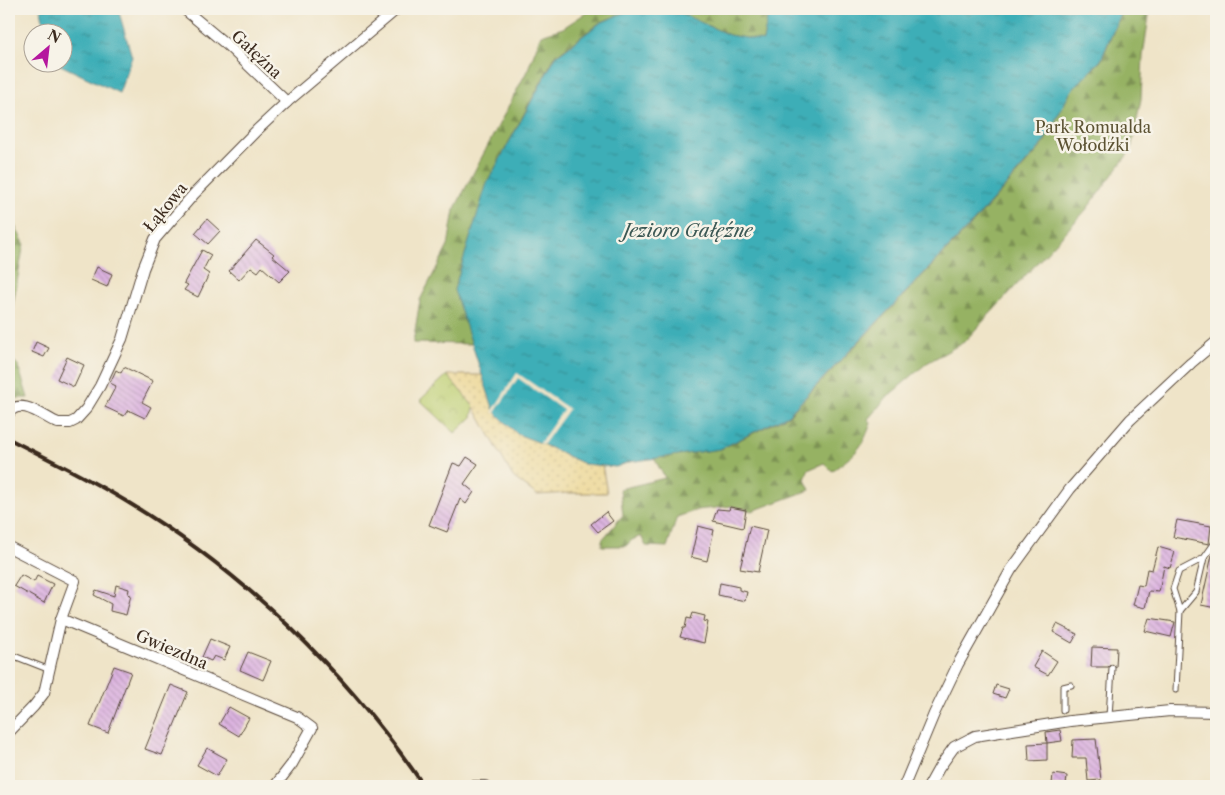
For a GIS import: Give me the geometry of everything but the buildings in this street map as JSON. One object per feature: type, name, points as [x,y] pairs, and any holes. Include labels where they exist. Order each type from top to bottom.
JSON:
[{"type":"street","name":"Gałęźna","points":[[184,9],[287,102]]},
{"type":"street","name":"Łąkowa","points":[[9,413],[14,408],[23,407],[58,423],[64,424],[76,420],[86,409],[122,339],[143,269],[155,239],[194,194],[287,102],[397,9]]},
{"type":"street","points":[[904,786],[934,714],[958,664],[1011,570],[1070,489],[1130,420],[1216,342]]},
{"type":"street","points":[[9,547],[75,581],[61,619],[44,693],[9,732]]},
{"type":"street","name":"Gwiezdna","points":[[61,619],[297,717],[312,728],[292,764],[275,786]]},
{"type":"street","points":[[929,786],[954,748],[975,736],[1070,721],[1109,717],[1170,711],[1216,712]]},
{"type":"street","points":[[470,786],[485,786]]},
{"type":"lane","points":[[1180,611],[1196,592],[1204,558],[1216,541]]},
{"type":"lane","points":[[1176,690],[1180,611],[1173,589],[1179,571],[1204,558]]},
{"type":"lane","points":[[9,654],[50,670]]},
{"type":"lane","points":[[1109,717],[1112,668]]},
{"type":"lane","points":[[1063,710],[1063,688],[1071,685]]},
{"type":"green space","points":[[592,9],[632,9],[599,23],[555,56],[487,183],[454,290],[472,344],[413,343],[420,300],[448,246],[454,210],[528,69],[541,35],[563,28]]},
{"type":"green space","points":[[671,9],[769,9],[763,41],[729,35]]},
{"type":"green space","name":"Park Romualda Wołodźki","points":[[1123,9],[1150,9],[1143,56],[1141,99],[1131,150],[1086,210],[964,342],[927,363],[887,397],[868,419],[871,423],[864,440],[846,460],[832,471],[824,463],[808,470],[805,480],[810,490],[752,511],[732,506],[697,510],[677,517],[667,547],[646,546],[641,536],[632,540],[626,546],[602,546],[602,540],[623,515],[620,489],[665,478],[654,458],[721,449],[788,416],[792,412],[975,221],[1043,145],[1071,91],[1101,61]]},
{"type":"green space","points":[[9,215],[24,243],[9,327]]},
{"type":"green space","points":[[9,356],[18,365],[28,398],[18,398],[9,401]]},
{"type":"green space","points":[[447,375],[474,407],[472,417],[455,433],[420,400]]},
{"type":"sand","points":[[447,375],[483,375],[494,411],[517,434],[584,464],[602,465],[607,493],[537,495],[513,477],[474,407]]},
{"type":"water","points":[[41,9],[118,9],[132,57],[119,93],[72,71],[72,22],[43,22]]},
{"type":"water","name":"Jezioro Gałęźne","points":[[633,9],[671,9],[729,35],[763,41],[769,9],[1122,9],[1101,60],[1071,91],[1042,145],[975,220],[788,415],[720,449],[629,462],[616,467],[584,464],[517,434],[494,411],[454,290],[487,183],[556,56],[600,23]]},
{"type":"pier","points":[[517,373],[569,409],[543,445],[540,443],[563,410],[518,378],[494,414],[492,412]]},
{"type":"railway","points":[[9,439],[84,477],[129,503],[214,561],[292,629],[328,666],[362,704],[424,786]]}]
